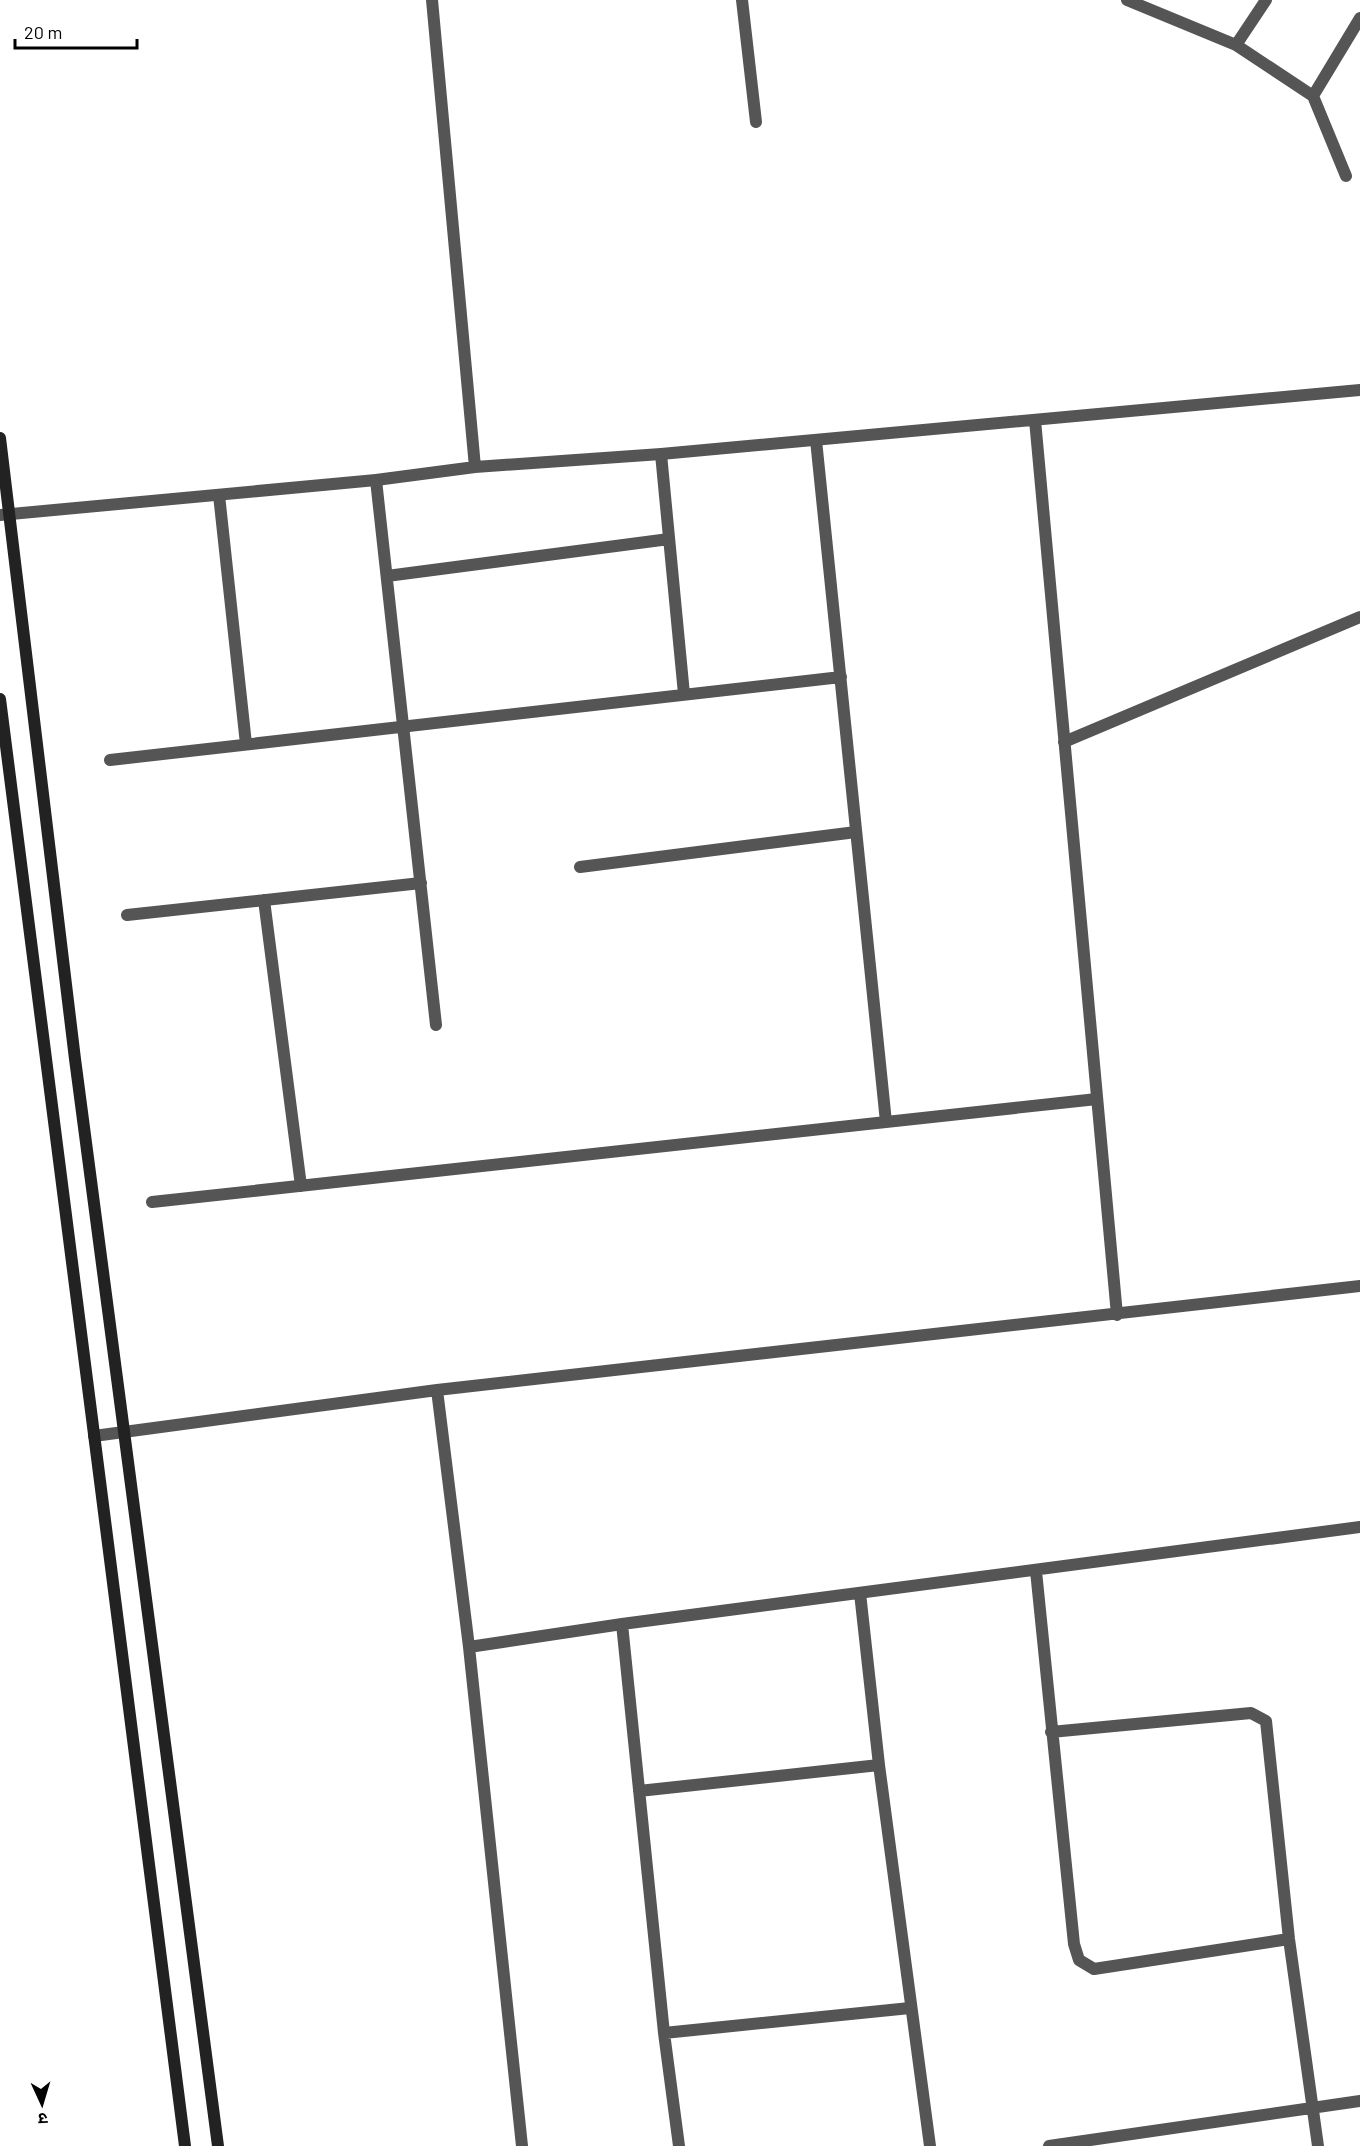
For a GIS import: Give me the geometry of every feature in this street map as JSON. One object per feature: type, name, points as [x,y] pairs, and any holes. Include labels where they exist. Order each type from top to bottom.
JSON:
[{"type":"street","points":[[432,0],[475,466]]},
{"type":"street","points":[[742,0],[756,122]]},
{"type":"street","points":[[1127,0],[1236,45],[1313,96],[1346,176]]},
{"type":"street","points":[[1236,45],[1266,0]]},
{"type":"street","points":[[1313,96],[1360,18]]},
{"type":"street","points":[[5,514],[376,480],[475,466],[661,454],[1360,390]]},
{"type":"street","points":[[1035,420],[1116,1315]]},
{"type":"street","points":[[0,438],[5,514],[218,2146]]},
{"type":"street","points":[[816,440],[886,1122]]},
{"type":"street","points":[[661,454],[684,694]]},
{"type":"street","points":[[376,480],[436,1025]]},
{"type":"street","points":[[219,495],[246,744]]},
{"type":"street","points":[[387,576],[669,539]]},
{"type":"street","points":[[1064,742],[1360,617]]},
{"type":"street","points":[[110,760],[841,677]]},
{"type":"street","points":[[0,699],[185,2146]]},
{"type":"street","points":[[580,867],[856,832]]},
{"type":"street","points":[[127,915],[421,883]]},
{"type":"street","points":[[264,900],[301,1186]]},
{"type":"street","points":[[152,1202],[1097,1100]]},
{"type":"street","points":[[94,1436],[437,1389],[1360,1286]]},
{"type":"street","points":[[437,1389],[469,1647],[522,2146]]},
{"type":"street","points":[[469,1647],[622,1624],[1360,1527]]},
{"type":"street","points":[[1036,1571],[1051,1732],[1074,1944],[1078,1960],[1094,1969],[1289,1939]]},
{"type":"street","points":[[860,1593],[879,1765],[930,2146]]},
{"type":"street","points":[[622,1624],[664,2032],[679,2146]]},
{"type":"street","points":[[1051,1732],[1251,1713],[1266,1721],[1289,1939],[1318,2146]]},
{"type":"street","points":[[639,1791],[879,1765]]},
{"type":"street","points":[[664,2032],[910,2008]]},
{"type":"street","points":[[1049,2146],[1360,2101]]}]
